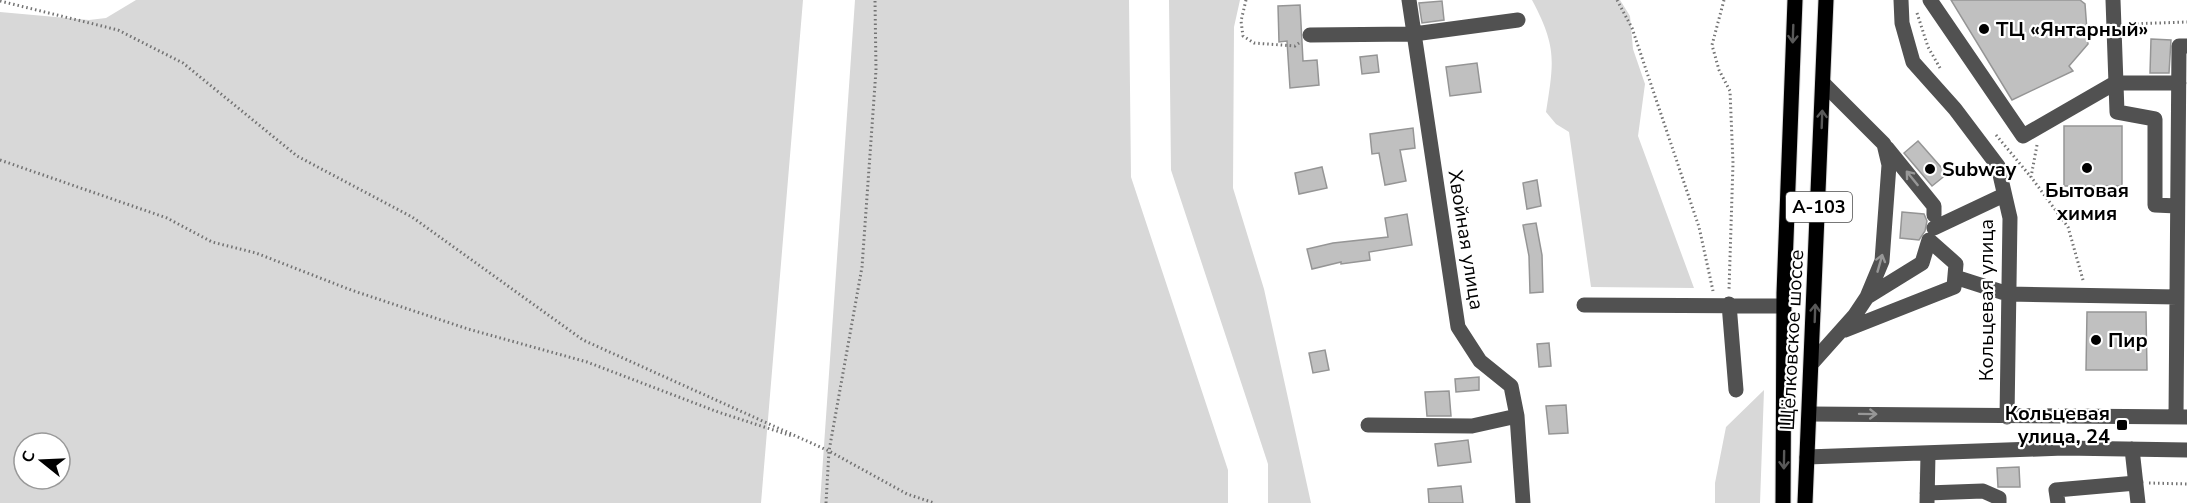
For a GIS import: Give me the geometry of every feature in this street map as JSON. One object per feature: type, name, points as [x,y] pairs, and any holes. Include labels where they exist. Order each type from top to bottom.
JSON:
[{"type":"main road","name":"Щёлковское шоссе","points":[[1783,503],[1784,292],[1795,0]]},
{"type":"main road","name":"Щёлковское шоссе","points":[[1805,503],[1813,362],[1826,0]]},
{"type":"street","name":"Хвойная улица","points":[[1409,0],[1458,327],[1480,361],[1511,386],[1516,416],[1523,503]]},
{"type":"street","name":"Кольцевая улица","points":[[1901,0],[1902,23],[1913,62],[1955,109],[1998,166],[2010,218],[2007,417]]},
{"type":"street","points":[[1930,0],[2023,136],[2115,83],[2179,83]]},
{"type":"street","points":[[2113,0],[2117,112],[2155,120],[2155,205],[2181,214]]},
{"type":"street","points":[[1310,35],[1414,34],[1518,20]]},
{"type":"street","points":[[1810,414],[2182,417],[2177,297],[2183,109],[2179,83],[2179,46],[2187,46]]},
{"type":"street","points":[[1823,83],[1884,144],[1934,206],[1932,228],[1922,263],[1867,297]]},
{"type":"street","points":[[1813,362],[1842,331],[1867,297],[1882,261],[1889,165],[1884,144]]},
{"type":"street","points":[[1932,228],[2004,195]]},
{"type":"street","points":[[1842,331],[1954,287],[1956,264],[1932,228]]},
{"type":"street","points":[[1955,277],[2008,294],[2177,297]]},
{"type":"street","points":[[1729,304],[1736,390]]},
{"type":"street","points":[[1584,305],[1779,306]]},
{"type":"street","points":[[1368,425],[1472,426],[1516,416]]},
{"type":"street","points":[[1807,457],[2064,448],[2187,450]]},
{"type":"street","points":[[2132,449],[2138,503]]},
{"type":"street","points":[[1928,454],[1927,498],[1983,491],[1999,498],[1999,503]]},
{"type":"street","points":[[2058,503],[2056,490],[2136,483]]},
{"type":"path","points":[[826,503],[830,451],[862,267],[876,69],[875,0]]},
{"type":"path","points":[[1246,0],[1241,21],[1243,36],[1254,43],[1295,46],[1310,35]]},
{"type":"path","points":[[1617,0],[1632,28],[1699,227],[1713,291],[1729,304]]},
{"type":"path","points":[[1724,0],[1712,45],[1719,70],[1730,91],[1734,163],[1729,304]]},
{"type":"path","points":[[0,1],[118,30],[183,63],[297,156],[412,217],[583,340],[830,451],[907,494],[934,503]]},
{"type":"path","points":[[1916,8],[1928,47],[1942,71]]},
{"type":"path","points":[[2114,24],[2187,22]]},
{"type":"path","points":[[2031,177],[2041,126]]},
{"type":"path","points":[[1990,130],[2031,177],[2068,227],[2088,295]]},
{"type":"path","points":[[0,160],[167,218],[212,242],[256,253],[351,290],[468,329],[587,362],[830,451]]},
{"type":"path","points":[[2136,483],[2187,484]]},
{"type":"shaded area","points":[[136,0],[803,0],[761,503],[0,503],[0,12],[89,20],[106,18]]},
{"type":"shaded area","points":[[855,0],[1129,0],[1131,177],[1228,470],[1228,503],[820,503]]},
{"type":"shaded area","points":[[1169,0],[1240,0],[1234,27],[1233,188],[1264,289],[1311,503],[1268,503],[1268,464],[1171,170]]},
{"type":"shaded area","points":[[1532,0],[1620,0],[1630,16],[1633,49],[1645,84],[1638,136],[1694,288],[1591,287],[1569,132],[1556,124],[1546,112],[1552,67],[1550,43]]},
{"type":"shaded area","points":[[1764,390],[1760,503],[1715,503],[1715,483],[1726,427]]},
{"type":"building","points":[[1951,0],[2080,0],[2085,4],[2088,44],[2069,66],[2073,71],[2012,100]]},
{"type":"building","points":[[1442,1],[1444,20],[1422,23],[1419,3]]},
{"type":"building","points":[[1300,5],[1303,61],[1317,60],[1319,85],[1290,88],[1287,41],[1279,42],[1278,6]]},
{"type":"building","points":[[2151,39],[2171,40],[2169,73],[2150,73]]},
{"type":"building","points":[[1377,55],[1379,72],[1362,74],[1360,57]]},
{"type":"building","points":[[1477,63],[1481,92],[1450,96],[1446,67]]},
{"type":"building","points":[[2064,126],[2122,126],[2122,186],[2064,186]]},
{"type":"building","points":[[1413,128],[1415,148],[1400,150],[1406,181],[1385,185],[1379,153],[1372,154],[1370,134]]},
{"type":"building","points":[[1918,141],[1947,174],[1932,186],[1904,153]]},
{"type":"building","points":[[1322,167],[1327,188],[1299,194],[1295,173]]},
{"type":"building","points":[[1537,180],[1541,206],[1527,209],[1523,183]]},
{"type":"building","points":[[1902,212],[1924,214],[1927,221],[1925,231],[1919,240],[1900,238]]},
{"type":"building","points":[[1407,214],[1412,245],[1369,252],[1370,260],[1341,264],[1341,262],[1312,269],[1307,249],[1333,243],[1388,237],[1385,218]]},
{"type":"building","points":[[1536,223],[1542,255],[1543,292],[1530,293],[1529,256],[1523,225]]},
{"type":"building","points":[[2087,312],[2146,312],[2147,370],[2086,370]]},
{"type":"building","points":[[1549,343],[1551,366],[1539,367],[1537,344]]},
{"type":"building","points":[[1325,350],[1329,370],[1313,373],[1309,353]]},
{"type":"building","points":[[1479,377],[1479,390],[1456,392],[1455,379]]},
{"type":"building","points":[[1449,391],[1451,416],[1427,416],[1425,392]]},
{"type":"building","points":[[1566,405],[1568,433],[1549,434],[1546,406]]},
{"type":"building","points":[[1468,440],[1471,462],[1438,466],[1435,444]]},
{"type":"building","points":[[2019,467],[2020,487],[1998,487],[1997,468]]},
{"type":"building","points":[[1461,486],[1463,503],[1429,503],[1428,489]]},
{"type":"place","name":"ТЦ «Янтарный»","points":[[1984,29]]},
{"type":"place","name":"Бытовая химия","points":[[2087,168]]},
{"type":"place","name":"Subway","points":[[1930,169]]},
{"type":"place","name":"Пир","points":[[2096,340]]},
{"type":"place","name":"Кольцевая улица, 24","points":[[2122,425]]}]
